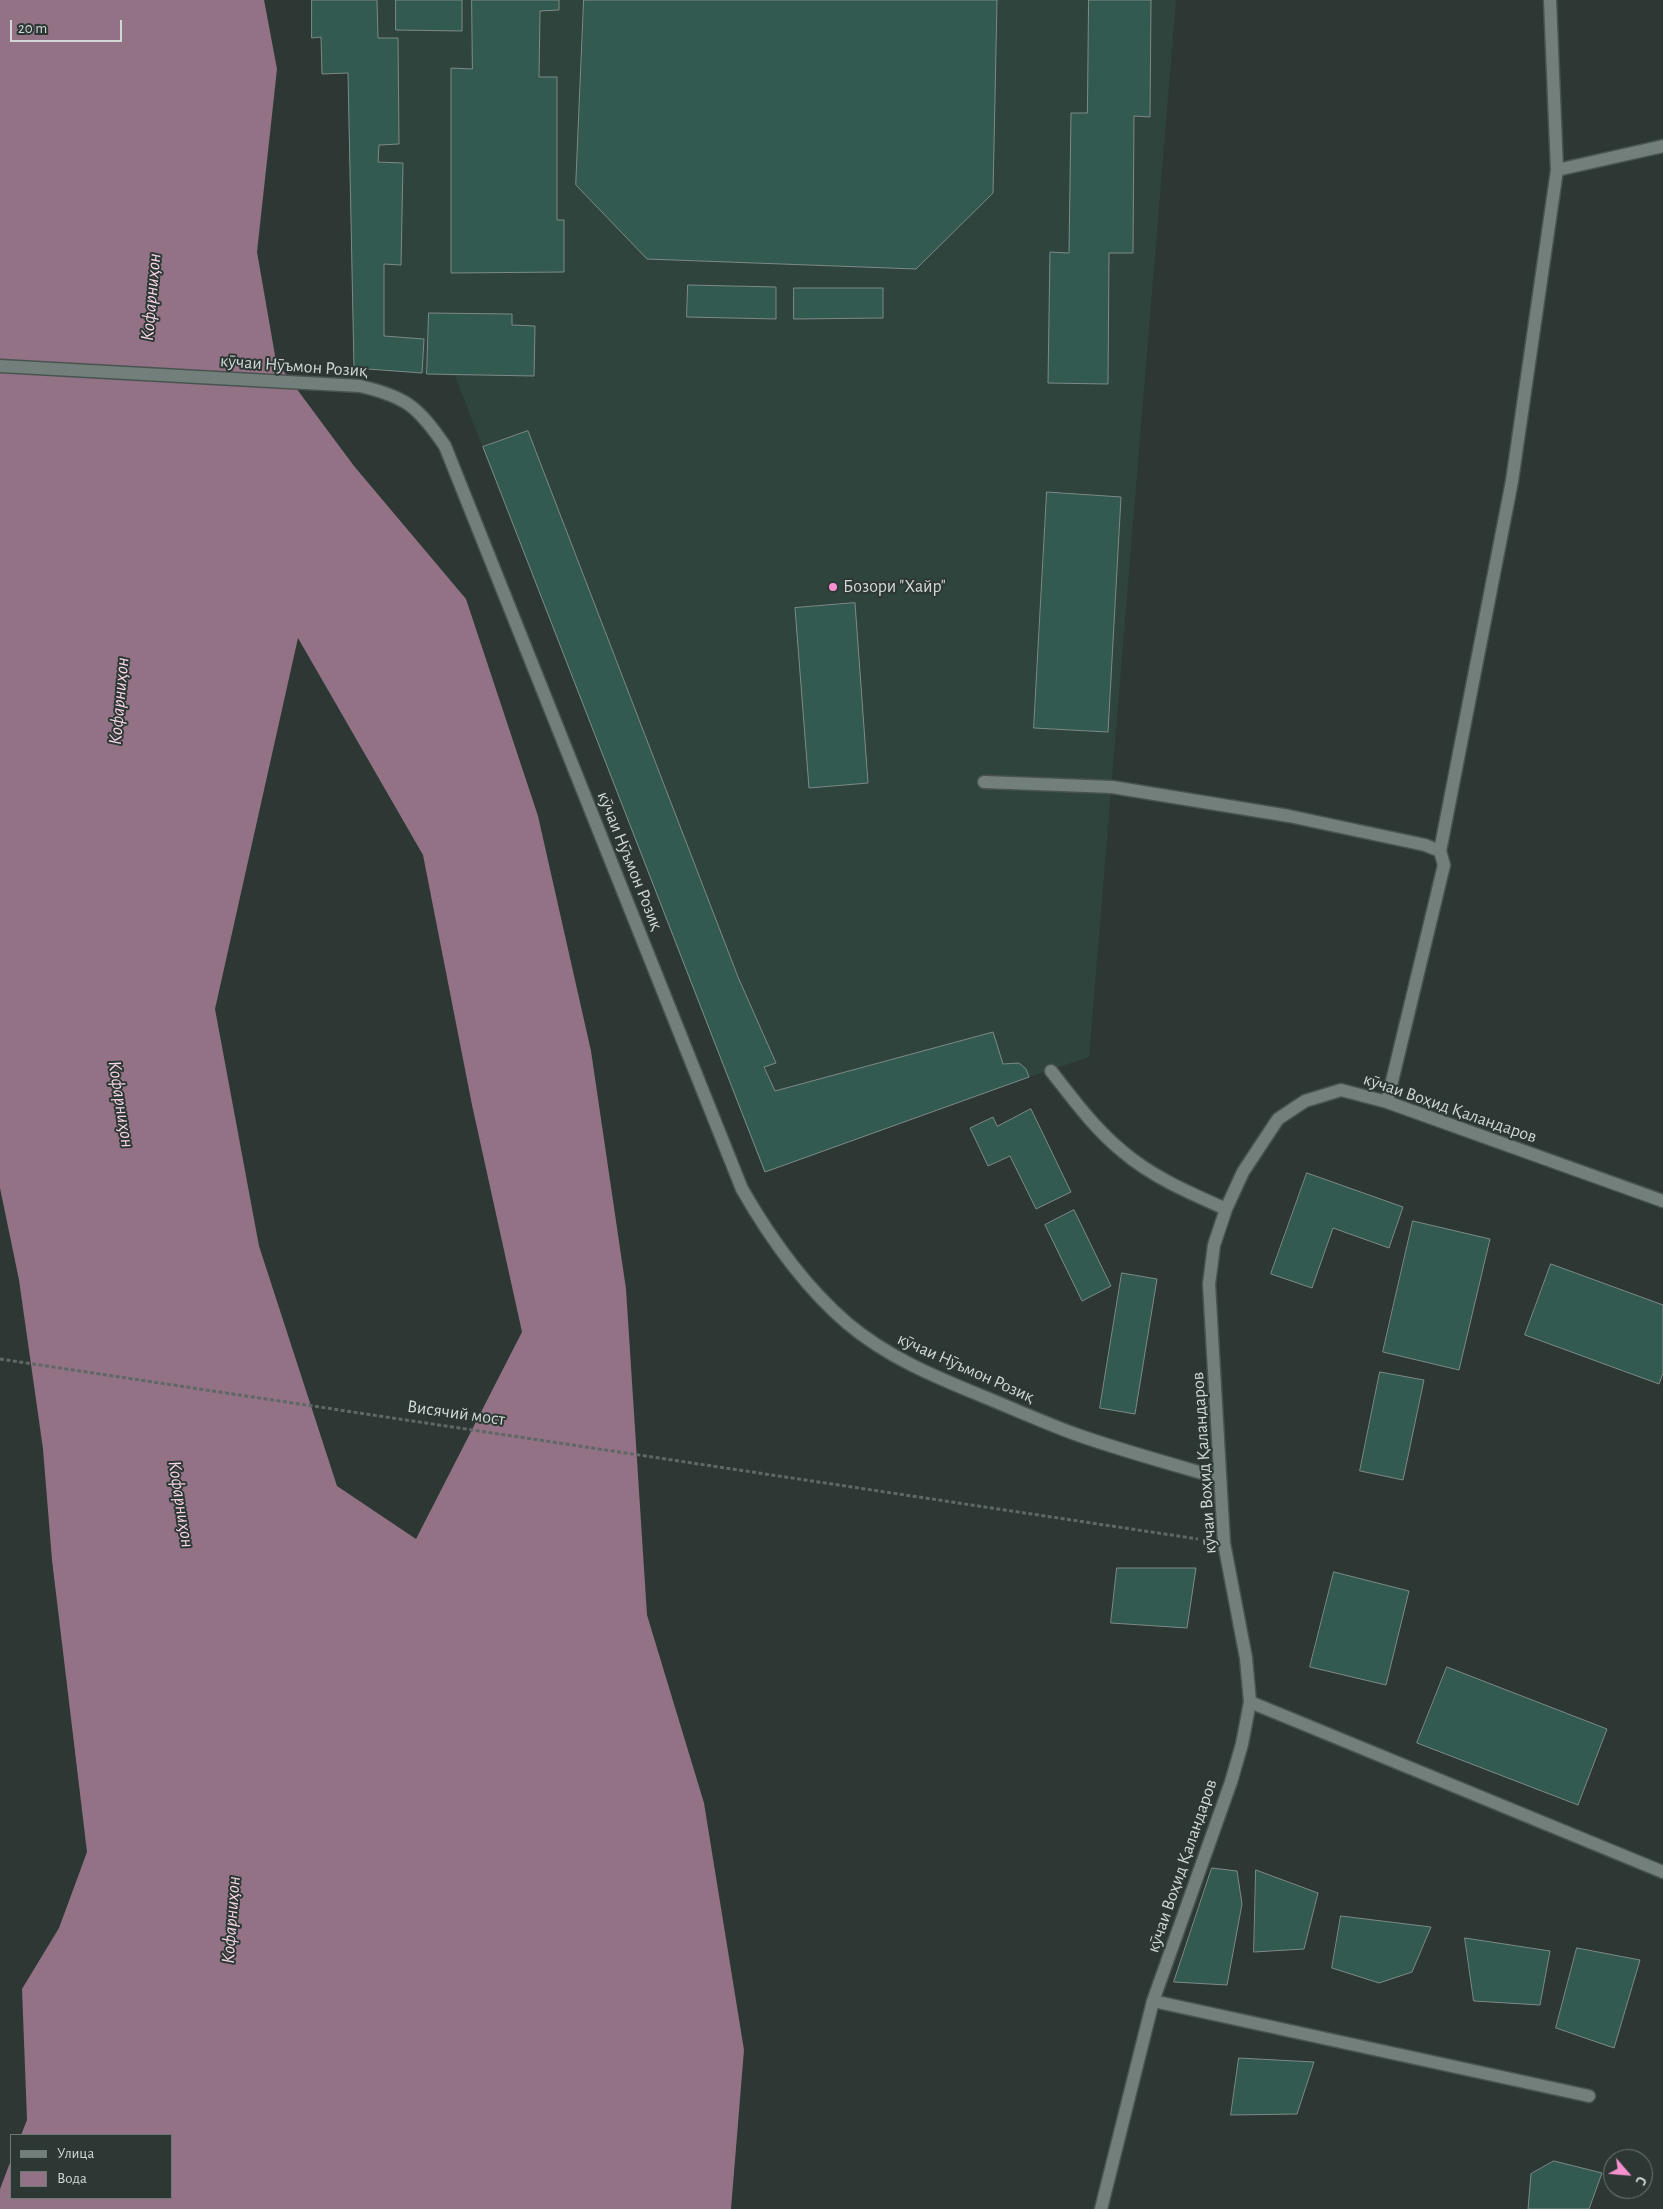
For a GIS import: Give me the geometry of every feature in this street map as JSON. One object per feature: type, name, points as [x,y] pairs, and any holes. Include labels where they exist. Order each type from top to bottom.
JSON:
[{"type":"street","points":[[1387,1102],[1444,865],[1440,851],[1512,481],[1557,170],[1550,0]]},
{"type":"street","points":[[1557,170],[1663,146]]},
{"type":"street","name":"кӯчаи Нӯъмон Розиқ","points":[[0,366],[360,386],[389,393],[409,404],[429,424],[445,446],[742,1189],[763,1225],[787,1258],[814,1291],[847,1323],[883,1350],[922,1371],[1073,1433],[1146,1458],[1220,1478]]},
{"type":"street","points":[[984,782],[1079,784],[1112,787],[1289,816],[1425,845],[1440,851]]},
{"type":"street","points":[[1051,1071],[1094,1125],[1122,1152],[1169,1183],[1226,1208]]},
{"type":"street","name":"кӯчаи Воҳид Қаландаров","points":[[1100,2209],[1154,2001],[1231,1782],[1242,1744],[1250,1702],[1246,1658],[1224,1543],[1209,1284],[1214,1245],[1226,1208],[1243,1172],[1278,1120],[1305,1101],[1341,1090],[1387,1102],[1663,1200]]},
{"type":"street","points":[[1250,1702],[1663,1872]]},
{"type":"street","points":[[1154,2001],[1589,2096]]},
{"type":"path","name":"Висячий мост","points":[[0,1358],[1224,1543]]},
{"type":"shaded area","name":"Бозори \"Хайр\"","points":[[346,0],[1176,0],[1089,1057],[764,1172],[455,376],[354,368]]},
{"type":"water","name":"Кофарниҳон","points":[[0,0],[264,0],[277,69],[257,252],[276,361],[354,466],[466,599],[538,816],[591,1051],[626,1289],[647,1615],[704,1803],[744,2050],[731,2209],[0,2209],[0,2189],[10,2163],[10,2199],[172,2199],[172,2134],[21,2134],[27,2120],[22,1989],[59,1928],[87,1852],[52,1560],[43,1449],[19,1280],[0,1188]],"holes":[[[298,638],[423,855],[472,1105],[522,1332],[416,1539],[337,1486],[259,1246],[215,1009]]]},
{"type":"building","points":[[312,0],[377,0],[378,38],[398,38],[399,144],[379,145],[378,162],[403,163],[401,265],[384,264],[384,336],[424,339],[422,373],[354,368],[348,73],[322,74],[321,37],[312,38]]},
{"type":"building","points":[[396,0],[462,0],[462,31],[396,30]]},
{"type":"building","points":[[472,0],[559,0],[559,10],[540,11],[539,77],[557,77],[557,220],[564,220],[564,272],[451,273],[451,68],[472,69]]},
{"type":"building","points":[[584,0],[997,0],[993,193],[916,269],[647,259],[576,185]]},
{"type":"building","points":[[1089,0],[1151,0],[1150,117],[1134,116],[1133,253],[1109,253],[1108,384],[1048,383],[1050,252],[1069,253],[1071,113],[1087,113]]},
{"type":"building","points":[[688,285],[776,287],[776,319],[687,317]]},
{"type":"building","points":[[794,288],[883,288],[883,318],[794,319]]},
{"type":"building","points":[[429,313],[512,314],[512,325],[535,326],[534,376],[427,374]]},
{"type":"building","points":[[528,431],[738,977],[776,1063],[764,1067],[775,1091],[993,1032],[1003,1064],[1019,1063],[1026,1069],[1029,1077],[765,1172],[483,447]]},
{"type":"building","points":[[1047,492],[1121,497],[1108,732],[1034,728]]},
{"type":"building","points":[[855,603],[868,783],[809,788],[795,608]]},
{"type":"building","points":[[1031,1109],[1071,1192],[1036,1209],[1010,1156],[988,1166],[970,1128],[993,1117],[997,1126]]},
{"type":"building","points":[[1307,1173],[1403,1207],[1389,1248],[1333,1228],[1312,1288],[1271,1274]]},
{"type":"building","points":[[1074,1210],[1111,1286],[1082,1301],[1045,1225]]},
{"type":"building","points":[[1413,1221],[1490,1239],[1459,1370],[1383,1352]]},
{"type":"building","points":[[1551,1264],[1663,1305],[1663,1373],[1659,1384],[1525,1335]]},
{"type":"building","points":[[1122,1273],[1157,1279],[1135,1414],[1100,1408]]},
{"type":"building","points":[[1380,1372],[1424,1380],[1403,1480],[1360,1471]]},
{"type":"building","points":[[1117,1568],[1196,1568],[1187,1628],[1111,1623]]},
{"type":"building","points":[[1334,1572],[1409,1591],[1386,1685],[1310,1667]]},
{"type":"building","points":[[1447,1667],[1607,1729],[1578,1805],[1417,1743]]},
{"type":"building","points":[[1212,1868],[1237,1871],[1242,1904],[1227,1985],[1174,1982]]},
{"type":"building","points":[[1256,1870],[1318,1893],[1304,1949],[1254,1952]]},
{"type":"building","points":[[1341,1916],[1431,1927],[1412,1972],[1379,1983],[1332,1968]]},
{"type":"building","points":[[1465,1938],[1550,1951],[1540,2005],[1474,2001]]},
{"type":"building","points":[[1577,1948],[1640,1960],[1614,2048],[1556,2028]]},
{"type":"building","points":[[1239,2058],[1314,2062],[1297,2114],[1231,2115]]},
{"type":"building","points":[[1554,2161],[1602,2173],[1589,2209],[1528,2209],[1531,2174]]},
{"type":"place","name":"Бозори \"Хайр\"","points":[[833,587]]}]
